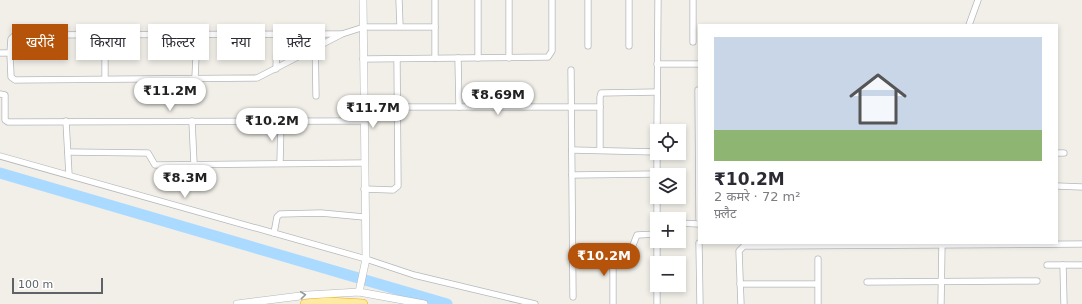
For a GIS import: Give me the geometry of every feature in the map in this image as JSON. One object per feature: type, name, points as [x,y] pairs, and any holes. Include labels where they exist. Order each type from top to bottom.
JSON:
[{"type":"highway","points":[[305,304],[329,302],[363,304]]},
{"type":"street","points":[[360,290],[366,259],[364,217],[363,0]]},
{"type":"street","points":[[400,0],[400,26]]},
{"type":"street","points":[[435,0],[435,58]]},
{"type":"street","points":[[478,0],[478,58]]},
{"type":"street","points":[[509,0],[509,58]]},
{"type":"street","points":[[363,59],[545,57],[551,54],[552,0]]},
{"type":"street","points":[[588,0],[588,46]]},
{"type":"street","points":[[629,0],[629,46]]},
{"type":"street","points":[[657,124],[658,0]]},
{"type":"street","points":[[693,0],[693,42]]},
{"type":"street","points":[[969,24],[978,0]]},
{"type":"street","points":[[325,42],[342,34],[364,27],[435,27]]},
{"type":"street","points":[[76,34],[15,35],[11,39],[11,78],[15,80],[105,78],[258,78],[292,60]]},
{"type":"street","points":[[209,34],[273,35]]},
{"type":"street","points":[[325,34],[342,34]]},
{"type":"street","points":[[0,53],[10,53]]},
{"type":"street","points":[[458,58],[458,107]]},
{"type":"street","points":[[364,189],[393,190],[398,186],[397,59]]},
{"type":"street","points":[[105,60],[105,78]]},
{"type":"street","points":[[196,60],[196,78]]},
{"type":"street","points":[[276,60],[276,69]]},
{"type":"street","points":[[316,60],[316,96]]},
{"type":"street","points":[[658,64],[698,64]]},
{"type":"street","points":[[571,70],[573,297]]},
{"type":"street","points":[[600,150],[600,96],[603,93],[657,92]]},
{"type":"street","points":[[0,94],[5,96],[6,122],[364,121]]},
{"type":"street","points":[[397,107],[600,107]]},
{"type":"street","points":[[66,121],[69,175]]},
{"type":"street","points":[[192,121],[194,164]]},
{"type":"street","points":[[280,163],[281,121]]},
{"type":"street","points":[[572,150],[650,152]]},
{"type":"street","points":[[68,152],[148,153],[156,165],[364,163]]},
{"type":"street","points":[[1058,153],[1064,153]]},
{"type":"street","points":[[0,156],[366,259],[414,275],[535,304]]},
{"type":"street","points":[[572,175],[650,174]]},
{"type":"street","points":[[1058,186],[1082,187]]},
{"type":"street","points":[[274,233],[277,217],[280,214],[322,213],[364,217]]},
{"type":"street","points":[[686,223],[698,224]]},
{"type":"street","points":[[573,247],[629,252],[633,247],[637,235],[650,234]]},
{"type":"street","points":[[699,244],[700,304]]},
{"type":"street","points":[[741,304],[739,251],[744,246],[818,244],[1082,244]]},
{"type":"street","points":[[941,304],[942,244]]},
{"type":"street","points":[[656,248],[657,304]]},
{"type":"street","points":[[604,249],[613,270],[613,304]]},
{"type":"street","points":[[818,260],[818,304]]},
{"type":"street","points":[[1047,265],[1082,265]]},
{"type":"street","points":[[1063,265],[1064,304]]},
{"type":"street","points":[[867,282],[1037,281]]},
{"type":"street","points":[[740,284],[817,284]]},
{"type":"street","points":[[237,304],[360,290],[424,304]]},
{"type":"waterway","points":[[0,173],[447,304]]}]
